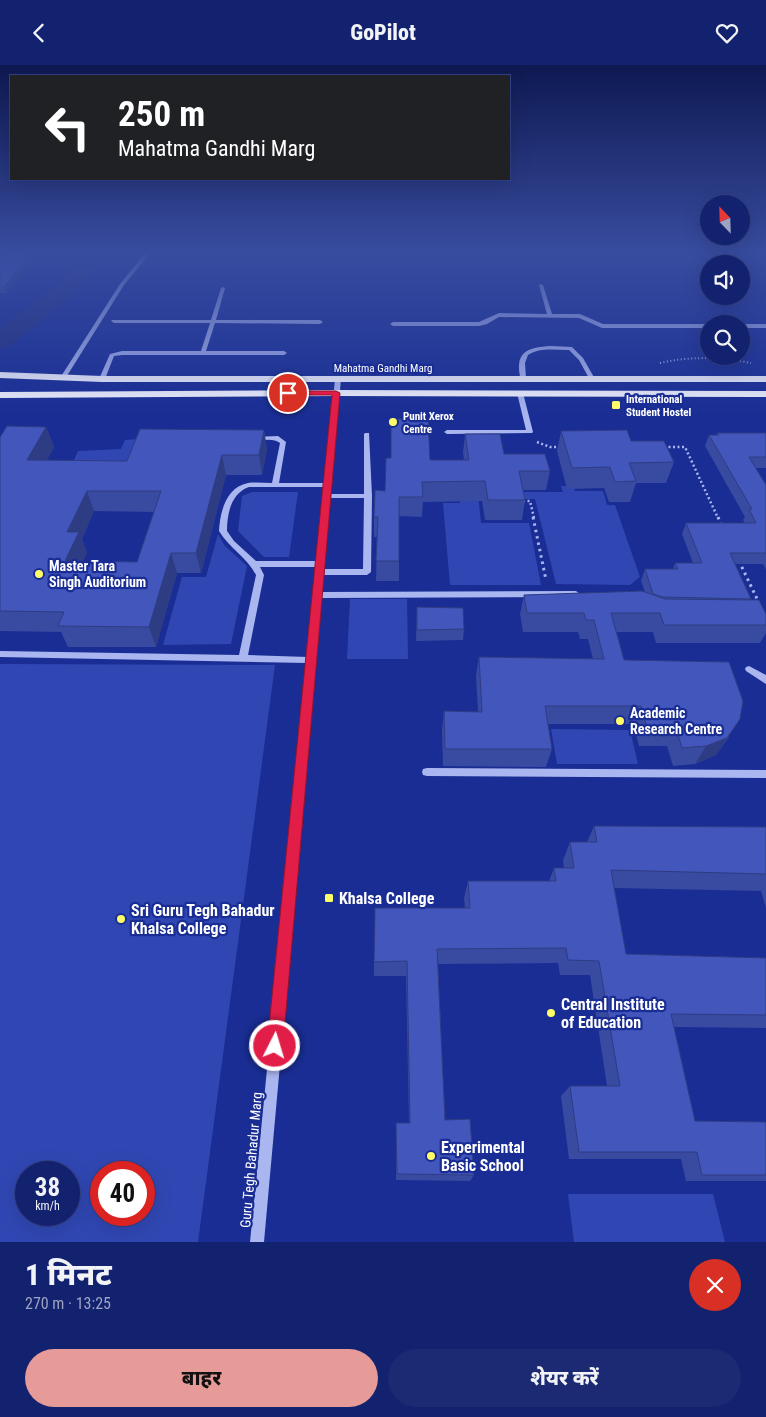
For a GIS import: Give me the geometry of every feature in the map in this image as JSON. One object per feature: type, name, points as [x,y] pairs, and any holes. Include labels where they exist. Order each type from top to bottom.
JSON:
[{"type":"main road","name":"Mahatma Gandhi Marg","points":[[0,375],[102,379],[766,379]]},
{"type":"main road","points":[[20,395],[32,376]]},
{"type":"main road","name":"Mahatma Gandhi Marg","points":[[1,395],[336,393],[766,394]]},
{"type":"street","points":[[63,378],[108,307]]},
{"type":"street","points":[[203,353],[217,307]]},
{"type":"street","points":[[547,307],[550,316]]},
{"type":"street","points":[[393,324],[479,324],[487,323],[496,315],[584,317],[602,326],[700,326]]},
{"type":"street","points":[[114,321],[320,322]]},
{"type":"street","points":[[750,326],[766,326]]},
{"type":"street","points":[[523,379],[523,359],[527,353],[535,349],[570,348],[581,359],[592,379]]},
{"type":"street","points":[[102,379],[112,355],[117,354],[284,353]]},
{"type":"street","name":"Guru Tegh Bahadur Marg","points":[[257,1242],[316,595],[338,379]]},
{"type":"street","points":[[446,432],[530,432],[520,393]]},
{"type":"street","points":[[256,564],[367,572],[367,434]]},
{"type":"street","points":[[248,438],[278,438],[283,442],[275,485]]},
{"type":"street","points":[[243,658],[260,575],[256,564],[229,542],[223,531],[223,525],[235,490],[249,485],[275,485],[368,496]]},
{"type":"street","points":[[316,595],[588,594]]},
{"type":"street","points":[[0,654],[310,660]]},
{"type":"street","points":[[749,669],[766,680]]},
{"type":"street","points":[[427,773],[766,774]]},
{"type":"path","points":[[530,432],[538,443],[550,447],[569,447]]},
{"type":"path","points":[[656,447],[685,447],[723,527]]},
{"type":"path","points":[[520,501],[530,501],[548,593]]},
{"type":"path","points":[[735,553],[760,606]]},
{"type":"shaded area","points":[[138,439],[125,473],[68,474],[78,451],[121,449],[125,440]]},
{"type":"shaded area","points":[[561,486],[573,486],[575,491],[603,491],[607,505],[615,505],[640,577],[630,585],[556,584],[535,499],[518,499],[516,492],[563,492]]},
{"type":"shaded area","points":[[252,492],[298,492],[289,557],[264,557],[238,531],[242,496]]},
{"type":"shaded area","points":[[459,494],[478,494],[481,523],[529,523],[541,585],[450,585],[443,503],[460,503]]},
{"type":"shaded area","points":[[218,534],[224,545],[247,566],[231,644],[163,645],[182,577],[206,577]]},
{"type":"shaded area","points":[[350,599],[407,599],[408,659],[347,659]]},
{"type":"shaded area","name":"Sri Guru Tegh Bahadur Khalsa College","points":[[0,664],[275,665],[198,1242],[0,1242]]},
{"type":"shaded area","points":[[551,729],[630,730],[638,764],[557,764]]},
{"type":"shaded area","points":[[568,1194],[713,1194],[725,1242],[574,1242]]},
{"type":"building","points":[[391,419],[428,419],[430,460],[469,460],[465,434],[500,434],[504,454],[545,454],[550,471],[519,471],[525,500],[488,500],[485,481],[422,482],[423,497],[399,497],[399,561],[376,561],[378,517],[374,517],[375,490],[385,491],[386,458],[391,458]]},
{"type":"building","points":[[7,426],[46,427],[27,460],[127,461],[140,429],[264,430],[259,455],[222,455],[196,553],[171,553],[149,627],[58,626],[64,612],[0,611],[0,437]],"holes":[[[87,491],[161,491],[137,562],[65,561],[79,532],[67,532]]]},
{"type":"building","points":[[627,430],[631,441],[664,441],[674,462],[629,463],[636,481],[615,482],[610,467],[572,468],[561,431]]},
{"type":"building","points":[[717,433],[766,433],[766,457],[749,457],[766,485],[766,553],[730,553],[751,599],[663,597],[653,594],[645,569],[678,569],[675,563],[702,563],[686,523],[756,523],[749,509],[752,509],[709,435],[719,435]]},
{"type":"building","points":[[642,591],[665,599],[759,600],[766,614],[766,625],[664,625],[660,613],[611,613],[624,660],[729,662],[743,701],[740,719],[727,738],[706,746],[682,748],[676,728],[647,728],[641,706],[545,706],[552,749],[445,749],[444,711],[482,712],[479,657],[604,659],[594,620],[586,620],[584,613],[527,613],[524,595]]},
{"type":"building","points":[[417,607],[463,608],[464,629],[417,630]]},
{"type":"building","points":[[594,826],[766,827],[766,874],[611,870],[626,954],[766,958],[766,1015],[671,1014],[695,1121],[766,1122],[766,1175],[702,1175],[697,1152],[579,1152],[570,1086],[620,1086],[599,961],[568,960],[566,948],[437,949],[445,1120],[470,1119],[474,1175],[397,1174],[396,1123],[410,1123],[407,961],[374,962],[375,908],[470,908],[468,881],[556,881],[554,868],[574,868],[570,842],[597,842]]},
{"type":"waterway","points":[[0,341],[43,307]]},
{"type":"place","name":"International Student Hostel","points":[[616,405]]},
{"type":"place","name":"Punit Xerox Centre","points":[[393,422]]},
{"type":"place","name":"Master Tara Singh Auditorium","points":[[39,574]]},
{"type":"place","name":"Academic Research Centre","points":[[620,721]]},
{"type":"place","name":"Khalsa College","points":[[329,898]]},
{"type":"place","name":"Sri Guru Tegh Bahadur Khalsa College","points":[[121,919]]},
{"type":"place","name":"Central Institute of Education","points":[[551,1013]]},
{"type":"place","name":"Experimental Basic School","points":[[431,1156]]},
{"type":"route","points":[[275,1046],[336,393],[288,393]]}]
